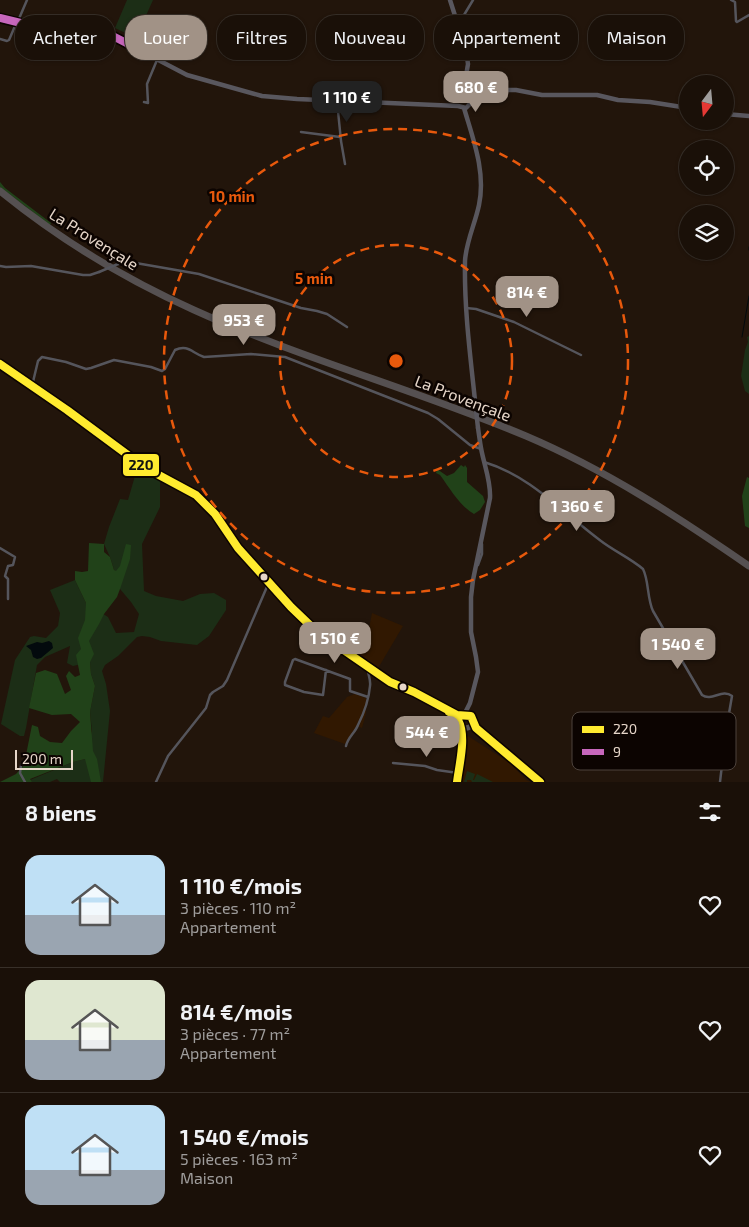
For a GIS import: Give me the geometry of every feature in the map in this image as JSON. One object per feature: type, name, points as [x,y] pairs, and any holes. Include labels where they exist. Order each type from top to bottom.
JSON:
[{"type":"highway","name":"La Provençale","points":[[0,191],[83,250],[117,271],[161,294],[262,339],[457,409],[544,444],[625,485],[680,519],[749,566]]},
{"type":"highway","name":"La Provençale","points":[[0,196],[74,250],[101,267],[156,296],[247,337],[488,426],[553,453],[592,472],[646,503],[749,571]]},
{"type":"main road","points":[[450,0],[455,15]]},
{"type":"main road","points":[[0,18],[15,23]]},
{"type":"main road","points":[[157,60],[187,75],[262,96],[451,106],[478,99],[494,92],[516,90],[542,95],[596,95],[618,100],[679,107]]},
{"type":"main road","points":[[457,782],[462,735],[478,672],[472,637],[471,597],[475,568],[490,498],[489,481],[478,428],[466,308],[466,259],[479,204],[481,185],[478,158],[466,117],[464,89],[468,68],[467,60]]},
{"type":"main road","points":[[734,115],[749,116]]},
{"type":"main road","points":[[0,364],[67,410],[144,468],[182,486],[201,499],[215,514],[238,548],[316,631],[369,668],[476,728],[539,782]]},
{"type":"street","points":[[20,15],[27,0]]},
{"type":"street","points":[[464,15],[473,0]]},
{"type":"street","points":[[731,0],[735,2],[736,21],[738,22],[749,15]]},
{"type":"street","points":[[0,39],[9,40],[15,25]]},
{"type":"street","points":[[144,102],[148,103],[147,84],[157,60]]},
{"type":"street","points":[[337,101],[340,137],[345,164]]},
{"type":"street","points":[[302,132],[340,137]]},
{"type":"street","points":[[0,266],[31,266],[83,275],[99,272],[118,264],[138,263],[204,275],[301,308],[317,310],[327,314],[347,328]]},
{"type":"street","points":[[466,308],[476,309],[514,322],[581,355]]},
{"type":"street","points":[[32,386],[38,361],[42,357],[86,369],[114,360],[162,371],[165,370],[174,350],[180,348],[190,349],[204,357],[251,354],[278,356],[289,358],[428,413],[470,445],[481,449]]},
{"type":"street","points":[[484,462],[497,466],[539,490],[595,536],[644,570],[653,611],[702,695],[707,698],[724,693],[732,696],[729,712]]},
{"type":"street","points":[[0,548],[15,557],[13,565],[8,566],[5,576],[8,579],[8,599]]},
{"type":"street","points":[[156,782],[167,759],[206,708],[210,695],[223,686],[227,680],[269,582]]},
{"type":"street","points":[[326,670],[323,695],[304,692],[285,685],[293,660],[295,659],[350,678],[350,691],[368,697]]},
{"type":"street","points":[[346,746],[349,738],[358,726],[368,697],[371,683],[368,673],[369,668]]},
{"type":"street","points":[[393,763],[425,766],[458,773]]},
{"type":"street","points":[[22,765],[20,773],[25,782]]},
{"type":"shaded area","points":[[372,613],[403,626],[377,670],[354,656],[368,634]]},
{"type":"shaded area","points":[[49,641],[52,643],[53,648],[37,659],[33,657],[31,650],[26,646],[37,642]]},
{"type":"shaded area","points":[[355,694],[366,698],[366,713],[362,728],[357,726],[345,744],[314,733],[323,716],[329,718],[347,697]]},
{"type":"shaded area","points":[[468,736],[510,763],[526,780],[531,782],[459,782],[463,739]]},
{"type":"green space","points":[[127,0],[153,0],[146,15],[125,15],[125,33],[115,28]]},
{"type":"green space","points":[[0,182],[5,188],[51,223],[50,225],[0,187]]},
{"type":"green space","points":[[749,336],[749,394],[745,391],[741,376],[748,342],[747,337]]},
{"type":"green space","points":[[461,465],[464,467],[465,465],[467,468],[467,482],[483,496],[485,502],[480,510],[474,514],[460,502],[440,475],[436,473],[437,469],[447,476],[454,473]]},
{"type":"green space","points":[[137,469],[160,481],[160,507],[142,544],[144,591],[156,596],[183,601],[200,594],[214,593],[226,600],[226,610],[209,636],[197,645],[161,641],[150,637],[137,637],[118,656],[105,665],[102,671],[110,711],[103,782],[60,782],[57,779],[50,782],[32,782],[30,780],[85,759],[92,731],[90,712],[95,686],[90,662],[73,666],[67,663],[70,646],[45,657],[37,665],[26,728],[24,736],[20,736],[1,724],[15,660],[30,637],[46,638],[58,626],[60,613],[50,590],[75,580],[86,603],[108,617],[116,633],[134,632],[139,614],[120,589],[104,544],[120,499],[128,500]]},
{"type":"green space","points":[[747,477],[749,478],[749,528],[745,526],[742,496]]},
{"type":"green space","points":[[89,543],[104,544],[104,552],[110,557],[116,571],[120,566],[126,544],[131,545],[130,559],[117,597],[104,614],[89,641],[94,654],[90,662],[95,686],[90,712],[93,751],[97,759],[101,782],[91,782],[85,759],[30,779],[32,782],[0,782],[16,774],[24,765],[32,725],[38,727],[40,736],[50,742],[62,743],[80,722],[71,714],[52,715],[29,708],[36,673],[45,670],[57,674],[65,694],[71,690],[66,676],[69,671],[75,677],[80,675],[76,655],[81,649],[78,638],[85,620],[86,603],[75,580],[75,571],[88,571]]},
{"type":"green space","points":[[467,771],[475,774],[473,780],[477,774],[493,782],[472,782],[467,780],[467,782],[464,782]]},
{"type":"waterway","points":[[742,337],[749,296]]},
{"type":"transit line","name":"9","points":[[0,18],[29,25],[94,28],[125,42]]},
{"type":"transit line","name":"220","points":[[0,364],[67,410],[144,467],[196,495],[215,514],[238,548],[291,607],[316,631],[390,682],[414,692],[457,715],[471,716],[476,728],[540,782]]},
{"type":"transit line","name":"220","points":[[449,712],[457,719],[462,734],[462,751],[457,782]]}]
